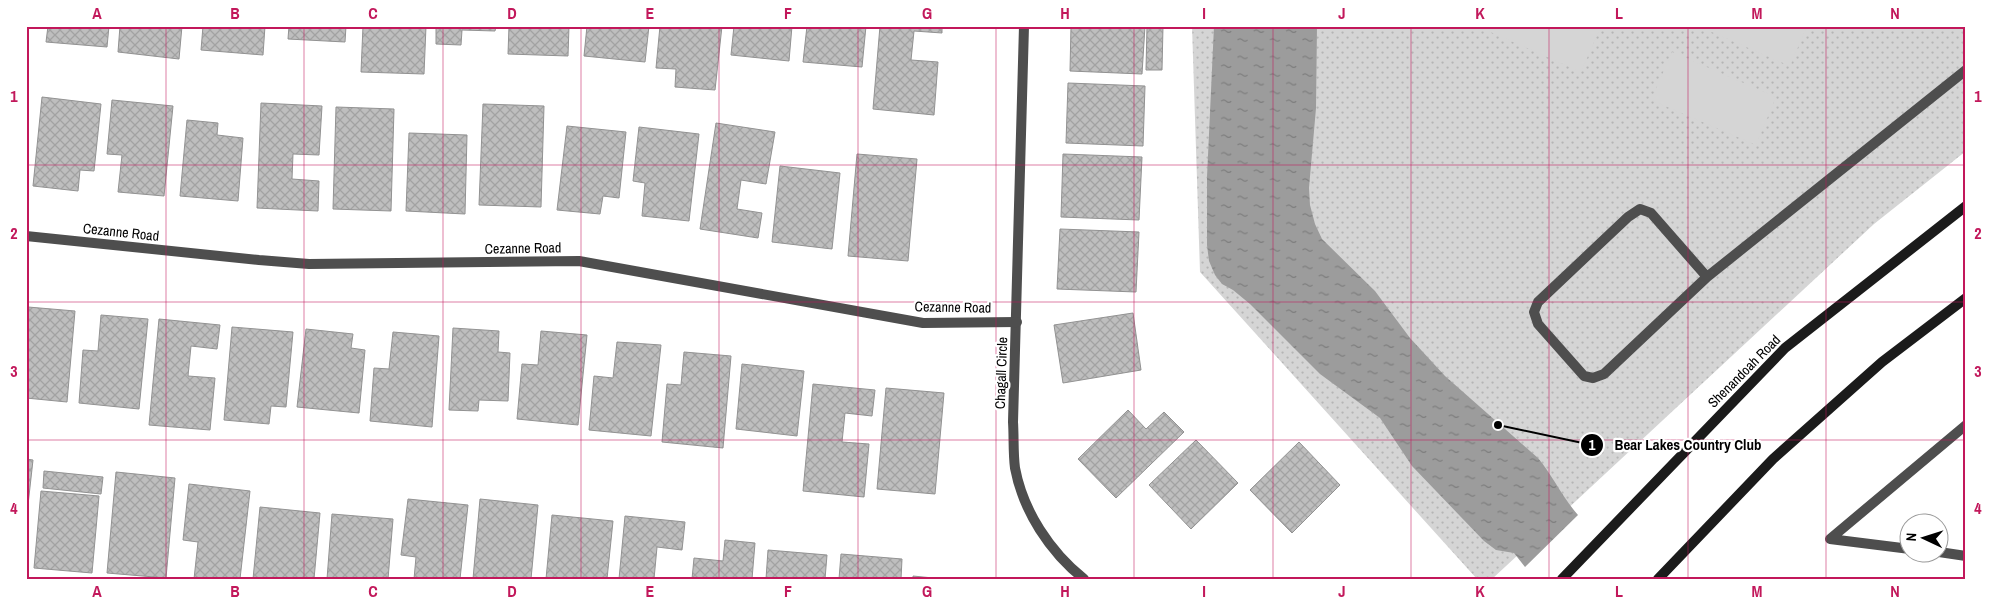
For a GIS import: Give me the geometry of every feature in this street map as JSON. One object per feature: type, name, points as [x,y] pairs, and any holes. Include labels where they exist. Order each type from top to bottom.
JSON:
[{"type":"street","name":"Chagall Circle","points":[[1024,26],[1013,422],[1015,467],[1020,489],[1042,533],[1057,553],[1084,579]]},
{"type":"street","points":[[1708,277],[1651,212],[1640,209],[1628,217],[1538,302],[1534,312],[1538,324],[1584,376],[1594,378],[1604,374],[1708,277],[1966,70]]},
{"type":"street","name":"Shenandoah Road","points":[[1562,579],[1785,348],[1966,206]]},
{"type":"street","name":"Cezanne Road","points":[[26,236],[309,264],[579,261],[924,323],[1017,322]]},
{"type":"street","points":[[1658,579],[1774,459],[1882,362],[1966,298]]},
{"type":"street","points":[[1900,548],[1830,539],[1966,425]]},
{"type":"street","points":[[1950,554],[1966,556]]},
{"type":"shaded area","points":[[1192,26],[1966,26],[1966,151],[1874,224],[1492,579],[1477,579],[1200,272]]},
{"type":"shaded area","points":[[1477,26],[1601,26],[1581,72]]},
{"type":"shaded area","points":[[1698,26],[1807,26],[1790,66]]},
{"type":"shaded area","points":[[1672,52],[1776,97],[1756,145],[1651,100]]},
{"type":"water","points":[[1214,26],[1317,26],[1316,108],[1309,188],[1310,205],[1315,224],[1322,239],[1375,291],[1410,338],[1445,376],[1538,458],[1578,515],[1525,567],[1514,553],[1496,550],[1484,541],[1412,466],[1380,418],[1320,374],[1250,304],[1233,290],[1222,284],[1215,275],[1209,261],[1207,245],[1207,177]]},
{"type":"building","points":[[48,26],[109,26],[107,47],[46,42]]},
{"type":"building","points":[[120,26],[182,26],[179,59],[118,52]]},
{"type":"building","points":[[203,26],[265,26],[263,55],[201,50]]},
{"type":"building","points":[[289,26],[346,26],[345,42],[288,39]]},
{"type":"building","points":[[363,26],[426,26],[424,74],[361,72]]},
{"type":"building","points":[[436,26],[496,26],[495,31],[462,30],[461,45],[436,44]]},
{"type":"building","points":[[509,26],[569,26],[568,56],[508,54]]},
{"type":"building","points":[[587,26],[649,26],[645,62],[584,56]]},
{"type":"building","points":[[660,26],[722,26],[715,90],[675,87],[676,69],[656,68]]},
{"type":"building","points":[[734,26],[792,26],[789,61],[731,55]]},
{"type":"building","points":[[807,26],[866,26],[862,67],[803,62]]},
{"type":"building","points":[[880,26],[942,26],[942,33],[914,31],[911,60],[938,62],[934,115],[873,109]]},
{"type":"building","points":[[1071,26],[1145,26],[1142,74],[1070,71]]},
{"type":"building","points":[[1147,26],[1163,26],[1162,70],[1146,70]]},
{"type":"building","points":[[1068,83],[1145,86],[1143,146],[1066,143]]},
{"type":"building","points":[[42,97],[101,104],[94,171],[80,170],[78,191],[33,186]]},
{"type":"building","points":[[112,100],[173,106],[164,196],[118,192],[122,155],[107,154]]},
{"type":"building","points":[[261,103],[322,106],[319,155],[293,154],[292,179],[319,181],[318,211],[257,208]]},
{"type":"building","points":[[483,104],[544,106],[541,207],[479,205]]},
{"type":"building","points":[[336,107],[394,109],[391,211],[333,209]]},
{"type":"building","points":[[187,120],[218,123],[217,135],[243,138],[238,201],[180,196]]},
{"type":"building","points":[[716,123],[775,132],[766,184],[741,180],[737,209],[762,213],[758,238],[700,229]]},
{"type":"building","points":[[567,126],[626,132],[619,198],[603,196],[600,214],[557,210]]},
{"type":"building","points":[[639,127],[699,134],[689,221],[642,216],[645,183],[633,181]]},
{"type":"building","points":[[409,133],[467,135],[465,214],[406,211]]},
{"type":"building","points":[[857,154],[917,159],[908,261],[848,256]]},
{"type":"building","points":[[1063,154],[1142,157],[1139,220],[1061,217]]},
{"type":"building","points":[[780,166],[840,173],[832,249],[772,242]]},
{"type":"building","points":[[1060,229],[1139,232],[1136,292],[1057,289]]},
{"type":"building","points":[[28,307],[75,311],[67,402],[26,398]]},
{"type":"building","points":[[1133,313],[1141,370],[1063,383],[1054,325]]},
{"type":"building","points":[[101,315],[148,319],[139,409],[79,403],[83,350],[98,351]]},
{"type":"building","points":[[159,319],[220,325],[217,349],[191,346],[188,376],[215,378],[210,430],[149,425]]},
{"type":"building","points":[[232,327],[293,332],[286,407],[271,406],[269,424],[224,420]]},
{"type":"building","points":[[453,328],[499,331],[498,352],[510,353],[508,401],[479,400],[478,411],[449,410]]},
{"type":"building","points":[[306,329],[353,334],[351,348],[365,350],[359,413],[297,407]]},
{"type":"building","points":[[541,331],[587,335],[578,425],[517,419],[522,364],[538,365]]},
{"type":"building","points":[[393,332],[439,336],[432,427],[370,421],[374,368],[389,369]]},
{"type":"building","points":[[617,342],[661,345],[651,436],[589,430],[594,376],[613,378]]},
{"type":"building","points":[[684,352],[731,356],[723,448],[662,442],[667,384],[681,385]]},
{"type":"building","points":[[742,364],[804,371],[797,436],[736,429]]},
{"type":"building","points":[[813,384],[875,390],[872,416],[845,413],[842,442],[869,444],[864,497],[803,491]]},
{"type":"building","points":[[886,388],[944,393],[935,494],[877,489]]},
{"type":"building","points":[[1128,410],[1146,429],[1164,412],[1184,432],[1116,498],[1078,459]]},
{"type":"building","points":[[1196,440],[1238,483],[1191,529],[1149,485]]},
{"type":"building","points":[[1299,442],[1340,485],[1292,533],[1250,490]]},
{"type":"building","points":[[26,459],[33,460],[26,523]]},
{"type":"building","points":[[44,471],[103,477],[101,494],[43,488]]},
{"type":"building","points":[[116,472],[175,478],[166,578],[107,573]]},
{"type":"building","points":[[189,484],[250,491],[240,579],[194,579],[198,542],[183,540]]},
{"type":"building","points":[[41,491],[99,496],[92,573],[34,568]]},
{"type":"building","points":[[408,499],[468,505],[460,579],[414,579],[416,557],[401,555]]},
{"type":"building","points":[[480,499],[538,505],[531,579],[473,579]]},
{"type":"building","points":[[260,507],[320,513],[314,579],[253,579]]},
{"type":"building","points":[[332,514],[393,519],[388,579],[327,579]]},
{"type":"building","points":[[552,515],[613,521],[607,579],[546,579]]},
{"type":"building","points":[[625,516],[685,522],[682,550],[657,547],[654,579],[619,579]]},
{"type":"building","points":[[725,540],[755,543],[752,579],[692,579],[694,558],[723,561]]},
{"type":"building","points":[[768,550],[827,555],[825,579],[766,579]]},
{"type":"building","points":[[841,554],[902,559],[901,579],[839,579]]},
{"type":"building","points":[[913,576],[943,579],[913,579]]},
{"type":"place","name":"Bear Lakes Country Club","points":[[1498,425]]}]
